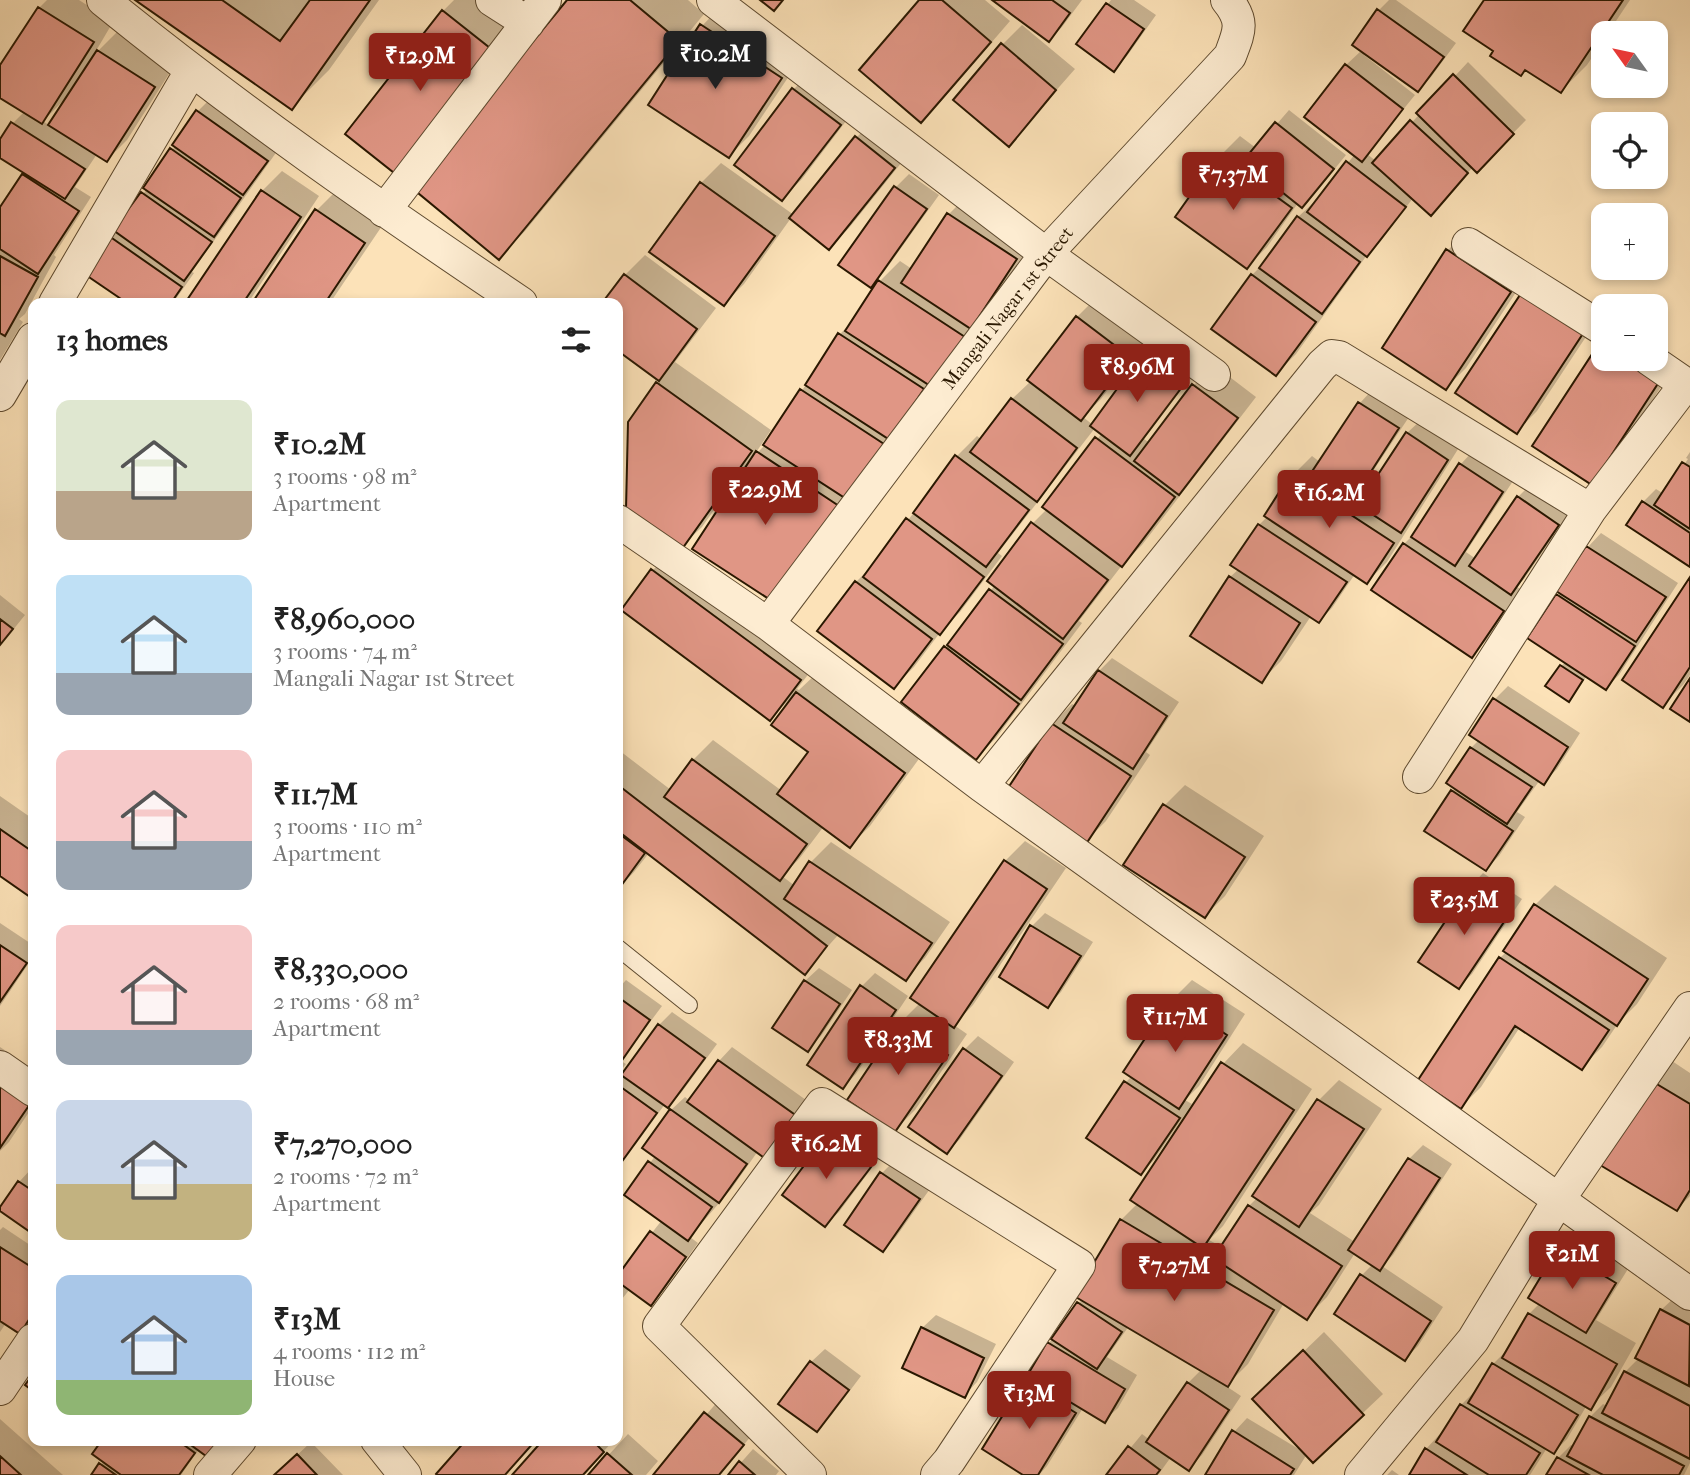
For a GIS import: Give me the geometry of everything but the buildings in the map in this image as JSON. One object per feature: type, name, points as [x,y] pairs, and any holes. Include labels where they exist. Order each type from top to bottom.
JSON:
[{"type":"street","points":[[103,0],[191,71],[384,211],[514,298]]},
{"type":"street","points":[[384,211],[537,11],[492,0]]},
{"type":"street","points":[[713,0],[1046,254],[1214,375]]},
{"type":"street","name":"Mangali Nagar 1st Street","points":[[768,624],[1046,254],[1230,56],[1240,30],[1237,12],[1227,0]]},
{"type":"street","points":[[58,298],[191,71]]},
{"type":"street","points":[[1468,244],[1591,321]]},
{"type":"street","points":[[0,395],[28,347]]},
{"type":"street","points":[[982,786],[1332,356],[1339,357],[1590,510]]},
{"type":"street","points":[[1419,777],[1590,510],[1679,393],[1681,380],[1667,371]]},
{"type":"street","points":[[623,524],[768,624],[982,786],[1690,1294]]},
{"type":"street","points":[[1361,1475],[1473,1340],[1559,1199],[1690,1009]]},
{"type":"street","points":[[0,1067],[28,1087]]},
{"type":"street","points":[[810,1475],[659,1326],[822,1104],[1079,1265],[953,1470]]},
{"type":"street","points":[[0,1389],[28,1347]]},
{"type":"street","points":[[209,1475],[235,1446]]},
{"type":"street","points":[[382,1446],[405,1475]]},
{"type":"lane","points":[[623,952],[689,1005]]}]
